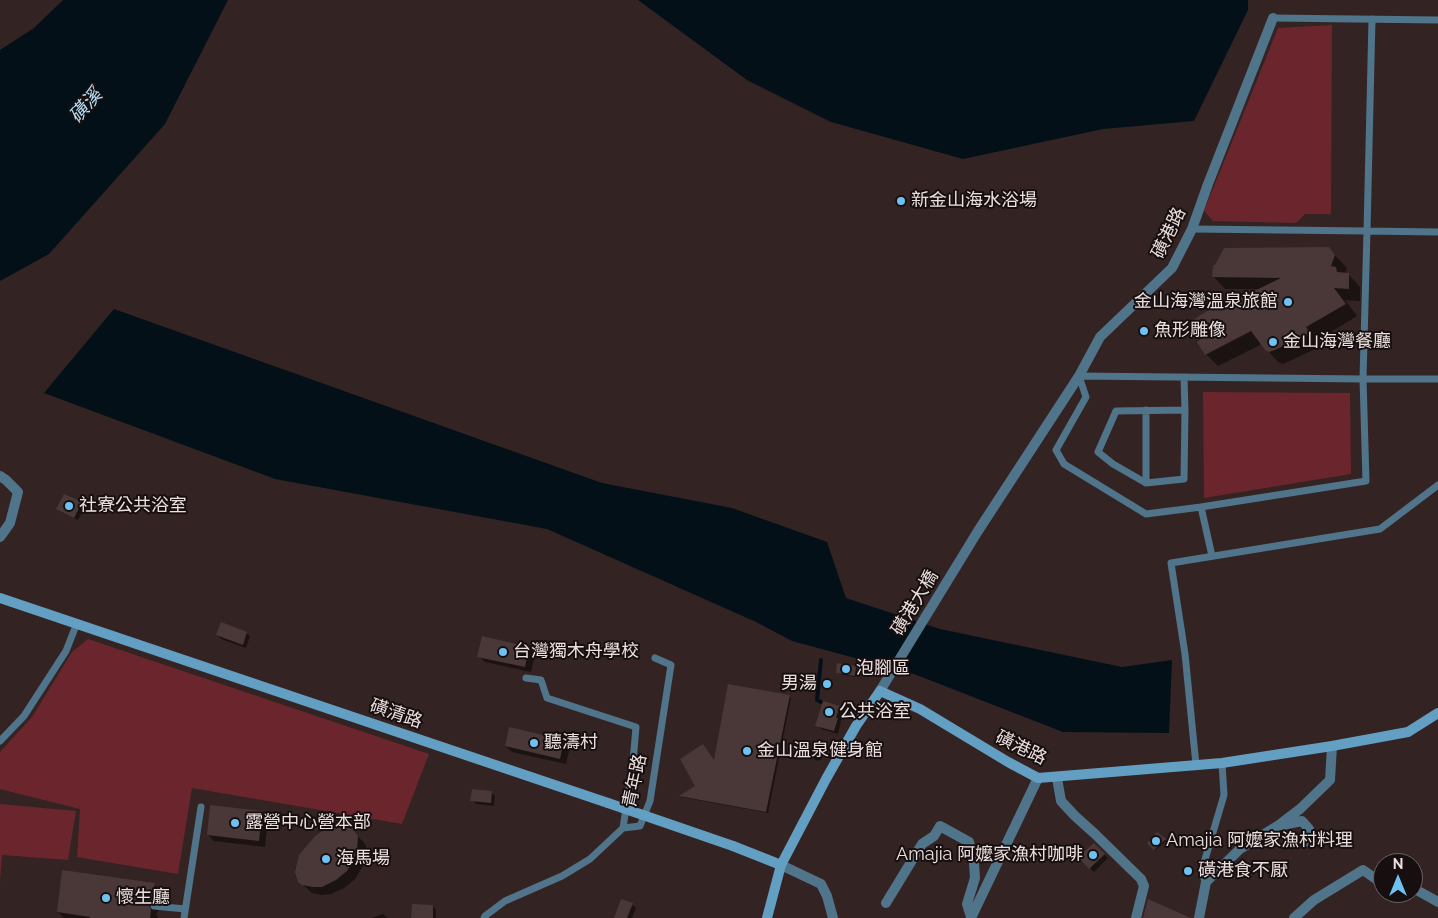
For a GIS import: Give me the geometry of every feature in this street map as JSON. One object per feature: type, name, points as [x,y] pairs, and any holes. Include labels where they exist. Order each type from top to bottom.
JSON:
[{"type":"street","name":"磺港路","points":[[978,531],[1079,376],[1100,337],[1172,268],[1192,229],[1273,18]]},
{"type":"street","points":[[0,476],[18,492],[10,523],[0,538]]},
{"type":"street","name":"磺港大橋","points":[[880,691],[978,531]]},
{"type":"street","name":"磺清路","points":[[0,598],[608,803],[733,846],[781,865]]},
{"type":"street","name":"磺港路","points":[[880,691],[920,709],[1038,778],[1057,778],[1196,765],[1332,746],[1408,732],[1438,713]]},
{"type":"street","points":[[767,918],[781,865],[852,734],[880,691]]},
{"type":"street","points":[[1200,918],[1206,882],[1240,849],[1300,810],[1330,780],[1332,746]]},
{"type":"street","points":[[971,918],[1038,778]]},
{"type":"street","points":[[1057,778],[1061,801],[1141,879],[1144,886],[1136,918]]},
{"type":"street","points":[[1279,825],[1302,821],[1309,829],[1310,836],[1305,842]]},
{"type":"street","points":[[886,903],[922,844],[934,836],[940,826],[969,842],[975,878],[967,904],[971,918]]},
{"type":"street","points":[[781,865],[821,884],[827,896],[833,918]]},
{"type":"street","points":[[1294,918],[1314,900],[1363,870],[1373,877]]},
{"type":"street","points":[[1423,894],[1438,902]]},
{"type":"lane","points":[[1273,18],[1438,20]]},
{"type":"lane","points":[[1372,19],[1363,379],[1366,481],[1146,514],[1064,464],[1056,450],[1086,397],[1079,376],[1363,379],[1438,379]]},
{"type":"lane","points":[[1192,229],[1438,232]]},
{"type":"lane","points":[[1184,377],[1185,410],[1184,479],[1146,483],[1113,464],[1098,452],[1116,410],[1185,410]]},
{"type":"lane","points":[[1146,410],[1146,483]]},
{"type":"lane","points":[[1196,765],[1185,654],[1171,563],[1380,529],[1438,485]]},
{"type":"lane","points":[[1201,507],[1212,556]]},
{"type":"lane","points":[[0,741],[24,716],[66,651],[77,623]]},
{"type":"lane","name":"青年路","points":[[484,918],[484,916],[505,901],[562,876],[590,859],[623,828],[640,826],[650,800],[671,666],[655,658]]},
{"type":"lane","points":[[526,678],[541,680],[547,698],[636,727],[623,828]]},
{"type":"lane","points":[[1206,882],[1201,873],[1224,795],[1222,762]]},
{"type":"lane","points":[[184,918],[201,807]]},
{"type":"lane","points":[[154,906],[185,909]]},
{"type":"shaded area","points":[[1332,25],[1331,214],[1305,214],[1296,223],[1213,221],[1204,211],[1278,28]]},
{"type":"shaded area","points":[[1203,392],[1350,393],[1351,474],[1204,498]]},
{"type":"shaded area","points":[[88,639],[429,754],[402,824],[192,788],[178,874],[77,857],[80,809],[0,789],[0,752],[32,717],[72,652]]},
{"type":"shaded area","points":[[0,804],[76,811],[68,860],[2,855],[0,883]]},
{"type":"water","name":"磺溪","points":[[63,0],[228,0],[165,124],[49,254],[0,281],[0,50],[34,28]]},
{"type":"water","points":[[638,0],[1248,0],[1248,10],[1194,121],[1103,129],[963,159],[831,122],[747,80]]},
{"type":"water","points":[[114,309],[602,483],[732,508],[827,542],[846,598],[940,629],[1122,667],[1172,660],[1169,733],[1063,732],[914,674],[792,641],[756,622],[547,529],[275,479],[44,393]]},
{"type":"building","name":"金山海灣溫泉旅館","points":[[1329,247],[1335,255],[1331,266],[1336,267],[1337,272],[1349,273],[1349,289],[1334,288],[1346,304],[1306,327],[1310,333],[1275,350],[1269,352],[1265,350],[1251,331],[1205,355],[1197,342],[1201,339],[1193,320],[1210,309],[1213,311],[1281,278],[1212,277],[1213,265],[1215,265],[1224,248]]},
{"type":"building","name":"社寮公共浴室","points":[[64,494],[82,502],[74,518],[56,509]]},
{"type":"building","points":[[221,622],[247,632],[243,645],[216,635]]},
{"type":"building","name":"台灣獨木舟學校","points":[[482,636],[529,647],[525,667],[477,657]]},
{"type":"building","name":"泡腳區","points":[[837,663],[856,666],[855,676],[836,673]]},
{"type":"building","name":"金山溫泉健身館","points":[[728,684],[790,695],[766,812],[679,796],[695,786],[680,759],[703,744],[714,760]]},
{"type":"building","name":"公共浴室","points":[[823,701],[840,706],[834,731],[815,726]]},
{"type":"building","name":"聽濤村","points":[[509,727],[564,740],[560,759],[505,746]]},
{"type":"building","points":[[472,789],[492,791],[491,803],[470,801]]},
{"type":"building","name":"露營中心營本部","points":[[210,805],[262,811],[259,841],[207,835]]},
{"type":"building","name":"海馬場","points":[[341,825],[351,827],[358,836],[357,855],[347,871],[336,880],[322,887],[302,885],[298,882],[295,872],[299,855],[315,836],[327,828]]},
{"type":"building","name":"Amajia 阿嬤家漁村料理","points":[[1157,832],[1166,839],[1154,850],[1147,843]]},
{"type":"building","name":"Amajia 阿嬤家漁村咖啡","points":[[1094,843],[1105,854],[1089,869],[1078,857]]},
{"type":"building","name":"懷生廳","points":[[62,870],[155,883],[152,901],[149,905],[151,910],[150,918],[90,918],[57,912]]},
{"type":"building","points":[[621,899],[633,903],[627,918],[614,918]]},
{"type":"building","points":[[1148,899],[1191,918],[1143,918]]},
{"type":"building","points":[[412,904],[433,905],[433,918],[411,918]]},
{"type":"waterway","points":[[821,660],[817,700],[821,702]]},
{"type":"place","name":"新金山海水浴場","points":[[901,201]]},
{"type":"place","name":"金山海灣溫泉旅館","points":[[1288,302]]},
{"type":"place","name":"魚形雕像","points":[[1144,331]]},
{"type":"place","name":"金山海灣餐廳","points":[[1273,342]]},
{"type":"place","name":"社寮公共浴室","points":[[69,506]]},
{"type":"place","name":"台灣獨木舟學校","points":[[503,652]]},
{"type":"place","name":"泡腳區","points":[[846,669]]},
{"type":"place","name":"男湯","points":[[827,684]]},
{"type":"place","name":"公共浴室","points":[[829,712]]},
{"type":"place","name":"聽濤村","points":[[534,743]]},
{"type":"place","name":"金山溫泉健身館","points":[[747,751]]},
{"type":"place","name":"露營中心營本部","points":[[235,823]]},
{"type":"place","name":"Amajia 阿嬤家漁村料理","points":[[1156,841]]},
{"type":"place","name":"Amajia 阿嬤家漁村咖啡","points":[[1093,855]]},
{"type":"place","name":"海馬場","points":[[326,859]]},
{"type":"place","name":"磺港食不厭","points":[[1188,871]]},
{"type":"place","name":"懷生廳","points":[[106,898]]}]
